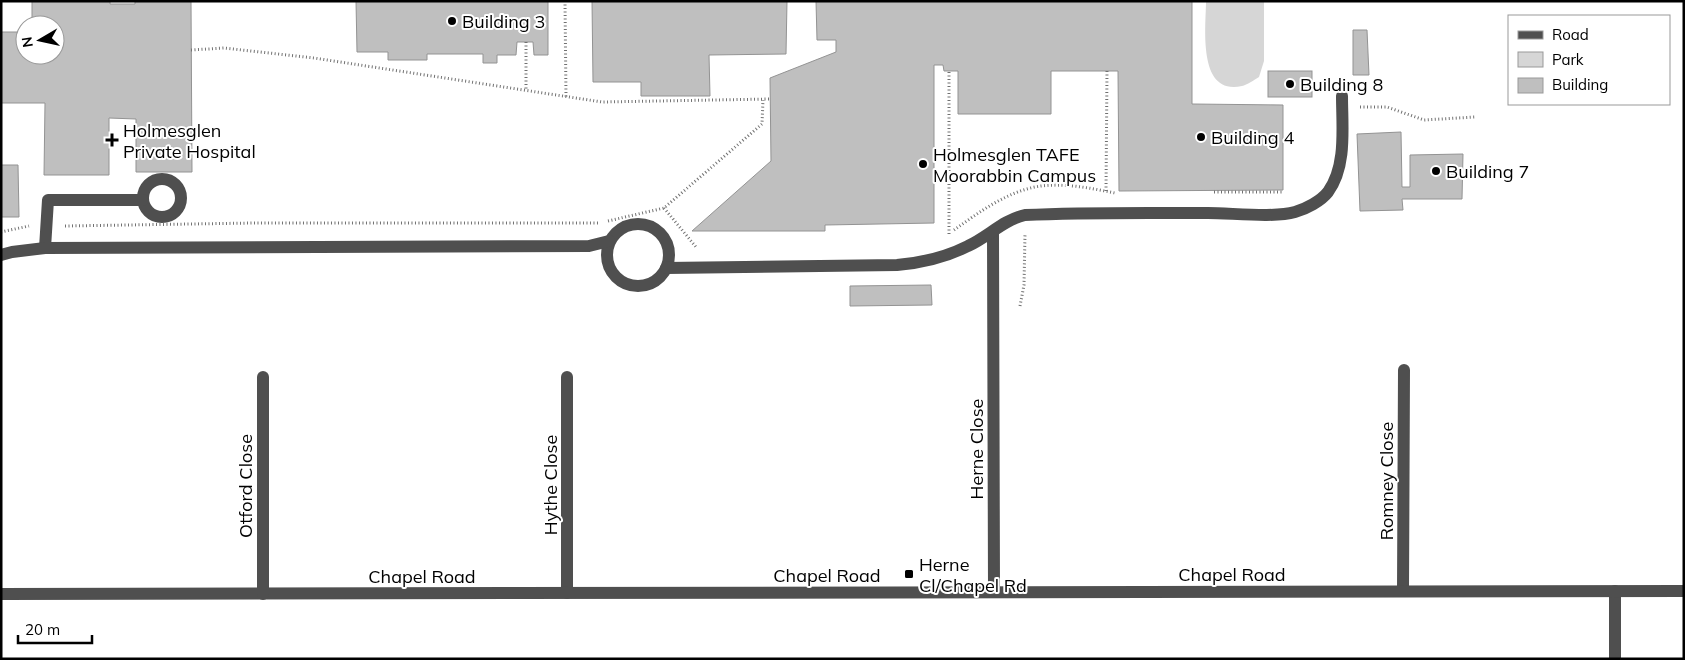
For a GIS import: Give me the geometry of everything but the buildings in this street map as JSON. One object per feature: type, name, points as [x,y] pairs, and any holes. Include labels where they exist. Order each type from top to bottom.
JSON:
[{"type":"street","points":[[666,268],[897,265],[918,263],[967,247],[994,232],[1005,222],[1025,215],[1275,214],[1295,212],[1312,205],[1326,194],[1335,181],[1341,153],[1342,102]]},
{"type":"street","points":[[45,248],[48,200],[143,200]]},
{"type":"street","points":[[635,223],[651,226],[664,236],[668,246],[669,257],[666,268],[662,276],[647,285],[629,285],[619,280],[607,262],[606,252],[609,241],[624,226],[635,223]]},
{"type":"street","name":"Herne Close","points":[[994,232],[994,592]]},
{"type":"street","points":[[1,255],[45,248],[582,246],[609,241]]},
{"type":"street","name":"Romney Close","points":[[1403,591],[1404,370]]},
{"type":"street","name":"Otford Close","points":[[263,377],[263,594]]},
{"type":"street","name":"Hythe Close","points":[[567,377],[567,593]]},
{"type":"street","points":[[1615,591],[1615,659]]},
{"type":"street","name":"Chapel Road","points":[[1,594],[1684,591]]},
{"type":"path","points":[[565,1],[566,97]]},
{"type":"path","points":[[526,42],[526,90]]},
{"type":"path","points":[[192,50],[224,48],[263,52],[602,102],[771,100]]},
{"type":"path","points":[[1106,191],[1107,71]]},
{"type":"path","points":[[948,234],[949,72]]},
{"type":"path","points":[[1,232],[24,226],[254,223],[600,223],[664,208],[762,124],[763,100]]},
{"type":"path","points":[[1342,102],[1387,107],[1424,120],[1474,116]]},
{"type":"path","points":[[942,236],[1007,197],[1037,187],[1087,187],[1118,193]]},
{"type":"path","points":[[1020,306],[1026,269],[1026,198],[1030,189]]},
{"type":"path","points":[[1205,192],[1283,192]]},
{"type":"path","points":[[664,208],[696,247],[706,247]]},
{"type":"green space","points":[[1206,1],[1264,1],[1264,61],[1259,77],[1246,85],[1228,86],[1217,81],[1211,70],[1207,57]]},
{"type":"place","name":"Building 3","points":[[452,21]]},
{"type":"place","name":"Building 8","points":[[1290,84]]},
{"type":"place","name":"Building 4","points":[[1201,137]]},
{"type":"place","name":"Holmesglen Private Hospital","points":[[112,140]]},
{"type":"place","name":"Holmesglen TAFE Moorabbin Campus","points":[[923,164]]},
{"type":"place","name":"Building 7","points":[[1436,171]]},
{"type":"place","name":"Herne Cl/Chapel Rd","points":[[909,574]]}]
